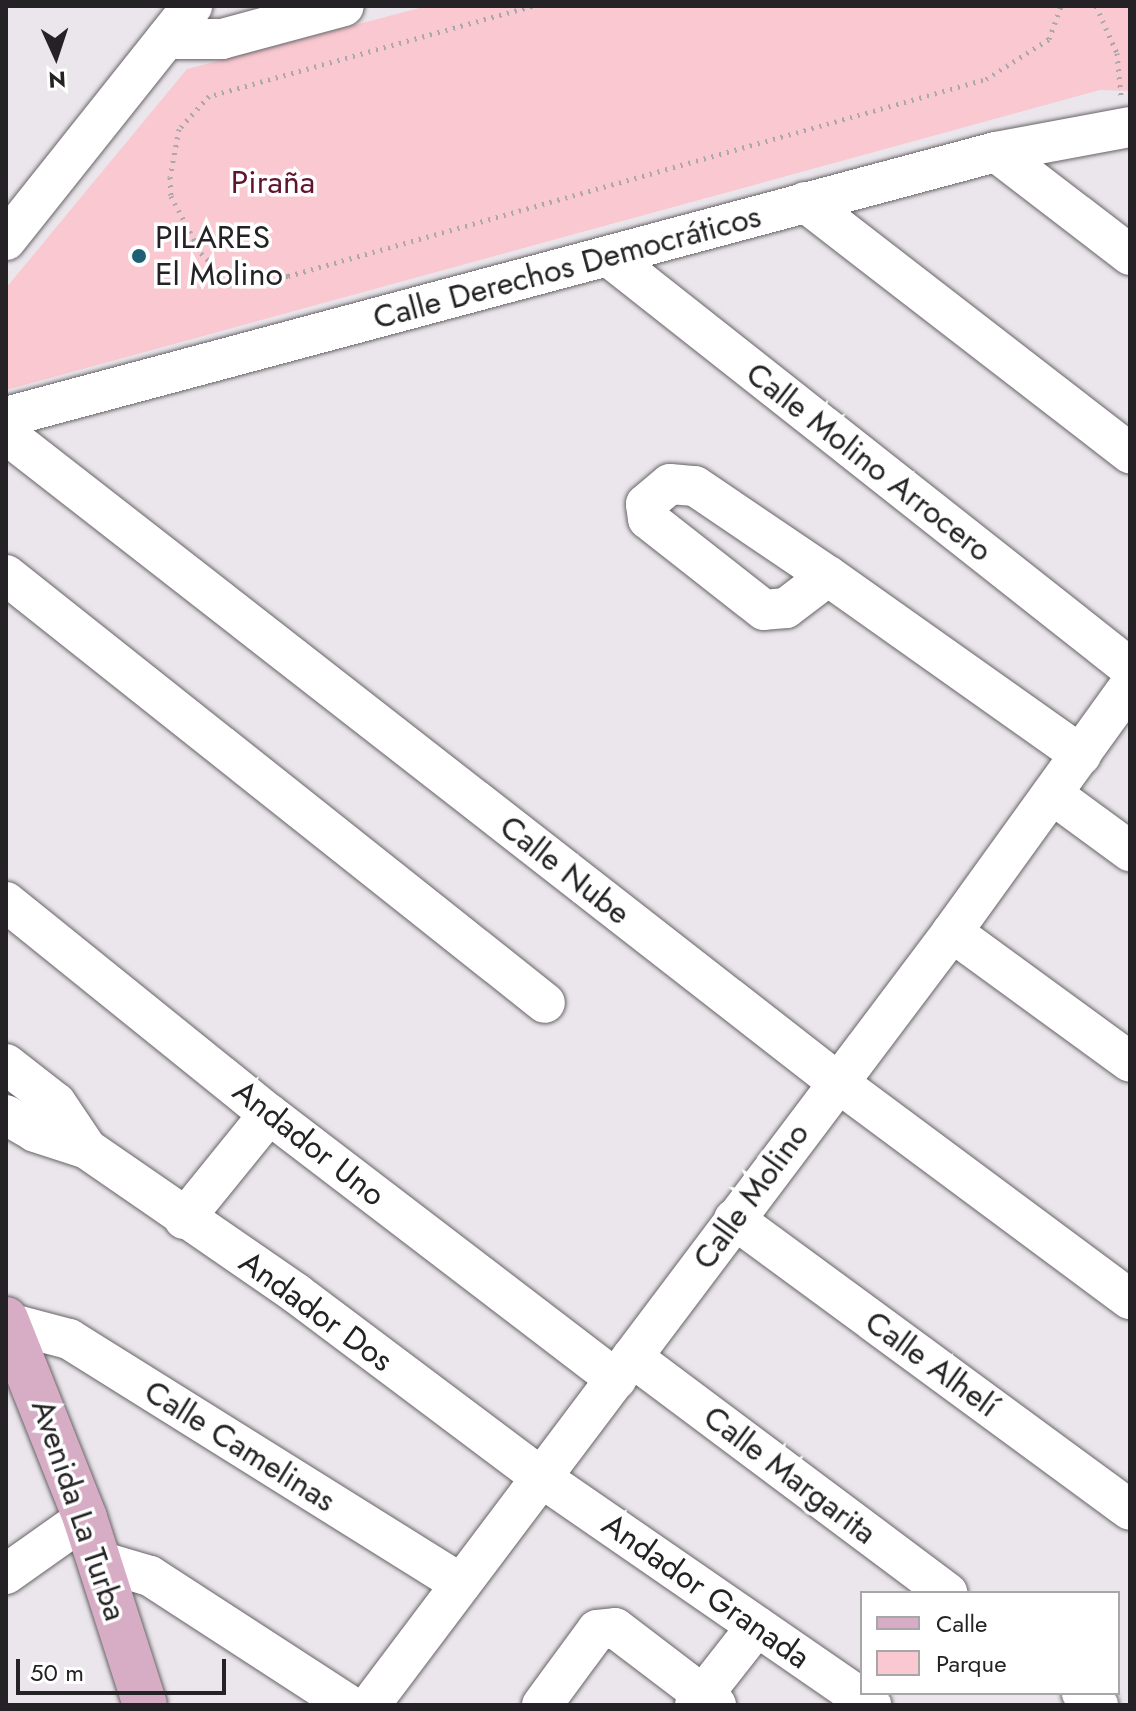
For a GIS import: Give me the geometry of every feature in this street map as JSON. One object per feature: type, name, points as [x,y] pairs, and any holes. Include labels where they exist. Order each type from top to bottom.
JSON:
[{"type":"main road","name":"Avenida La Turba","points":[[9,1322],[85,1518],[145,1705]]},
{"type":"street","points":[[6,240],[192,6]]},
{"type":"street","points":[[166,39],[222,39],[344,6]]},
{"type":"street","name":"Calle Derechos Democráticos","points":[[6,417],[996,152],[1127,126]]},
{"type":"street","points":[[996,152],[1130,255]]},
{"type":"street","points":[[805,202],[1130,453]]},
{"type":"street","name":"Calle Molino Arrocero","points":[[608,256],[1130,668]]},
{"type":"street","name":"Calle Nube","points":[[6,434],[836,1081],[1130,1299]]},
{"type":"street","points":[[6,575],[545,1003]]},
{"type":"street","points":[[828,576],[1081,755]]},
{"type":"street","name":"Calle Molino","points":[[370,1705],[836,1081],[952,932],[1130,685]]},
{"type":"street","points":[[1052,794],[1130,851]]},
{"type":"street","name":"Andador Uno","points":[[6,902],[269,1114],[624,1368]]},
{"type":"street","points":[[952,932],[1130,1062]]},
{"type":"street","name":"Andador Dos","points":[[6,1064],[56,1103],[87,1149]]},
{"type":"street","points":[[184,1219],[269,1114]]},
{"type":"street","name":"Andador Dos","points":[[6,1115],[35,1132],[87,1149],[184,1219],[297,1294],[542,1478]]},
{"type":"street","name":"Calle Alhelí","points":[[734,1219],[1130,1510]]},
{"type":"street","name":"Calle Camelinas","points":[[9,1322],[69,1339],[461,1584]]},
{"type":"street","name":"Calle Margarita","points":[[624,1368],[945,1591]]},
{"type":"street","name":"Andador Granada","points":[[542,1478],[871,1705]]},
{"type":"street","points":[[6,1574],[85,1518]]},
{"type":"street","points":[[99,1561],[150,1576],[349,1705]]},
{"type":"street","points":[[542,1705],[597,1630],[615,1628],[705,1701],[757,1626]]},
{"type":"path","points":[[532,6],[209,96],[179,129],[170,177],[171,196],[201,253],[217,269],[238,278],[288,276],[986,79],[1049,39],[1061,6]]},
{"type":"path","points":[[1096,6],[1117,53],[1127,126]]},
{"type":"green space","name":"Piraña","points":[[427,6],[1130,6],[1130,91],[1100,90],[6,390],[6,288],[187,69]]},
{"type":"place","name":"PILARES El Molino","points":[[139,256]]}]
